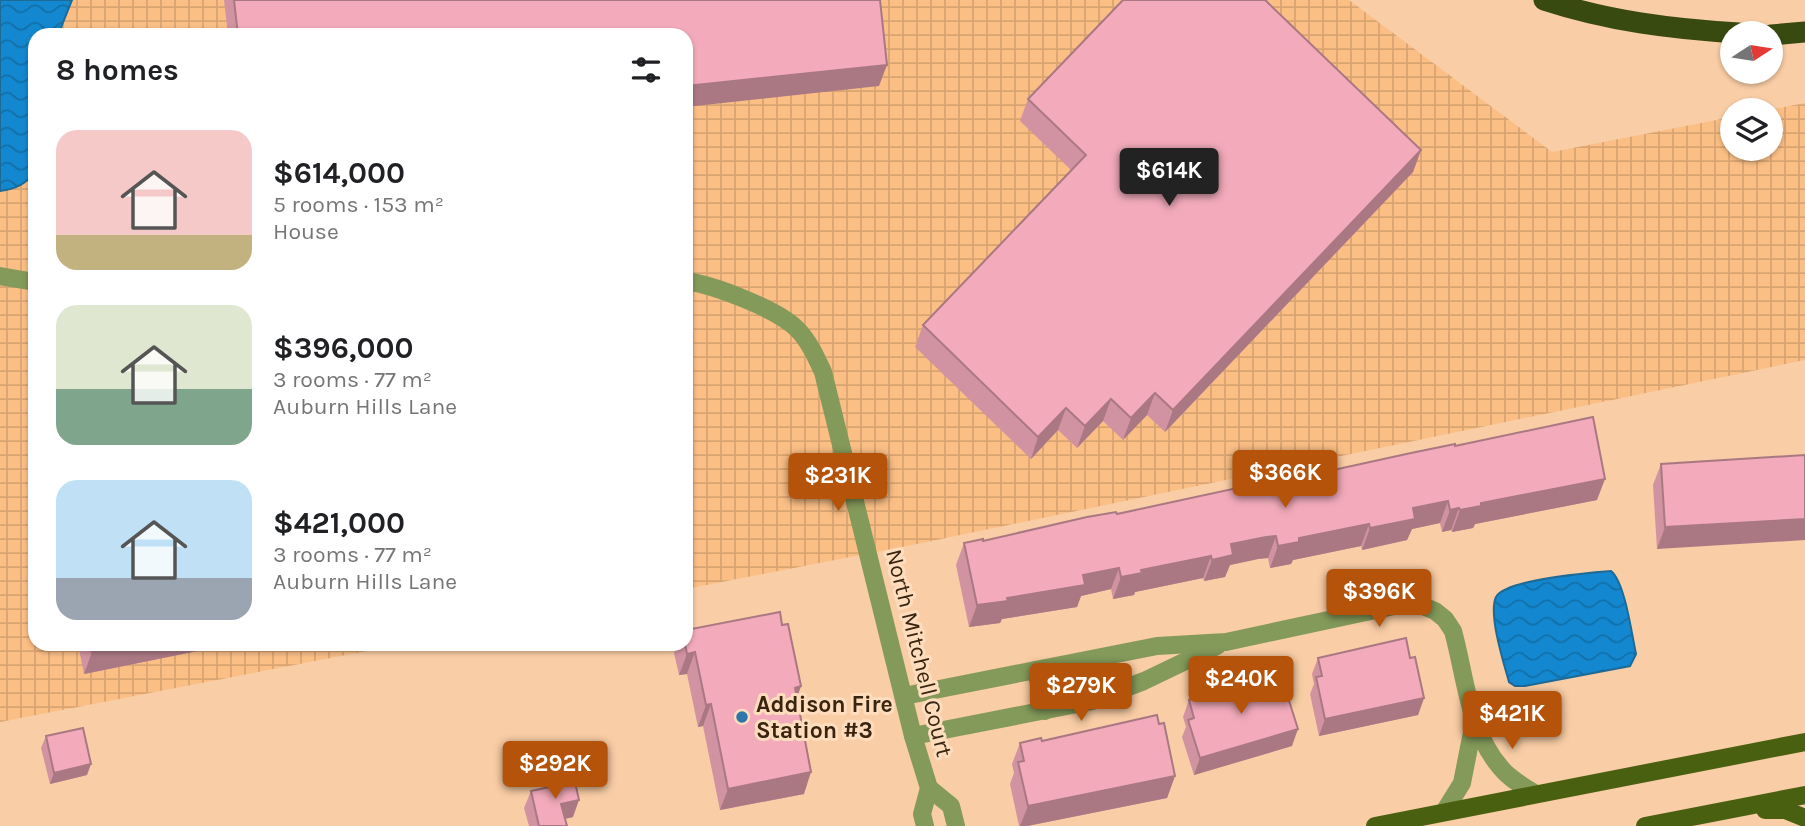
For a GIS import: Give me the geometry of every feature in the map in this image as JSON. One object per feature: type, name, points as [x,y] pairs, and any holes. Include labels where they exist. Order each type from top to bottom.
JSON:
[{"type":"highway","points":[[1544,0],[1583,13],[1671,29],[1720,32]]},
{"type":"highway","points":[[1783,34],[1805,32]]},
{"type":"highway","points":[[1783,38],[1805,43]]},
{"type":"main road","points":[[1375,826],[1805,742]]},
{"type":"main road","points":[[1645,826],[1805,795]]},
{"type":"main road","points":[[1734,808],[1785,810],[1805,818]]},
{"type":"street","points":[[0,276],[28,281]]},
{"type":"street","name":"North Mitchell Court","points":[[693,282],[722,290],[773,313],[796,328],[811,347],[823,372],[929,788],[922,814],[925,826]]},
{"type":"street","points":[[904,696],[1157,646],[1226,642],[1394,606],[1423,606],[1445,619],[1452,631],[1474,722],[1487,748],[1502,770],[1536,794]]},
{"type":"street","points":[[914,736],[1092,701],[1144,681],[1226,642]]},
{"type":"street","points":[[1036,670],[1045,711]]},
{"type":"street","points":[[1444,812],[1462,783],[1474,722]]},
{"type":"street","name":"North Mitchell Court","points":[[929,788],[951,806],[956,826]]},
{"type":"shaded area","points":[[0,0],[1349,0],[1552,152],[1720,119],[1720,161],[1783,161],[1783,107],[1805,103],[1805,360],[917,544],[693,588],[693,28],[28,28],[28,651],[367,651],[0,722]]},
{"type":"water","points":[[0,0],[72,0],[61,28],[28,28],[28,179],[19,186],[0,191]]},
{"type":"water","points":[[1611,571],[1620,586],[1630,623],[1636,654],[1630,666],[1525,686],[1515,686],[1509,682],[1495,627],[1496,597],[1503,591],[1531,581]]},
{"type":"building","points":[[234,0],[880,0],[887,65],[693,85],[693,28],[237,28]]},
{"type":"building","points":[[1123,0],[1265,0],[1421,150],[1173,410],[1155,393],[1131,418],[1111,399],[1085,426],[1066,408],[1038,437],[923,325],[1086,155],[1028,99]]},
{"type":"building","points":[[1593,417],[1605,479],[1481,503],[1481,506],[1460,510],[1450,510],[1448,501],[1413,508],[1415,519],[1370,528],[1369,524],[1299,538],[1299,542],[1278,546],[1276,536],[1231,544],[1233,555],[1212,560],[1211,556],[1141,570],[1142,573],[1121,577],[1119,568],[1083,575],[1085,585],[977,605],[964,543]]},
{"type":"building","points":[[1805,455],[1805,519],[1665,527],[1661,464]]},
{"type":"building","name":"Addison Fire Station #3","points":[[780,612],[782,625],[788,624],[801,686],[795,688],[811,772],[728,789],[711,704],[706,705],[695,652],[687,654],[686,651],[693,651],[693,629]]},
{"type":"building","points":[[1406,638],[1410,658],[1415,657],[1424,698],[1325,719],[1316,677],[1322,676],[1318,658]]},
{"type":"building","points":[[1274,673],[1280,690],[1285,688],[1298,729],[1200,758],[1188,720],[1194,718],[1189,700]]},
{"type":"building","points":[[1157,715],[1159,724],[1164,723],[1175,776],[1028,806],[1018,762],[1024,761],[1020,743],[1041,738],[1042,741]]},
{"type":"building","points":[[83,728],[91,764],[54,773],[46,736]]},
{"type":"building","points":[[573,773],[579,800],[561,804],[567,826],[539,826],[531,791],[554,786],[552,778]]},
{"type":"place","name":"Addison Fire Station #3","points":[[742,717]]}]
